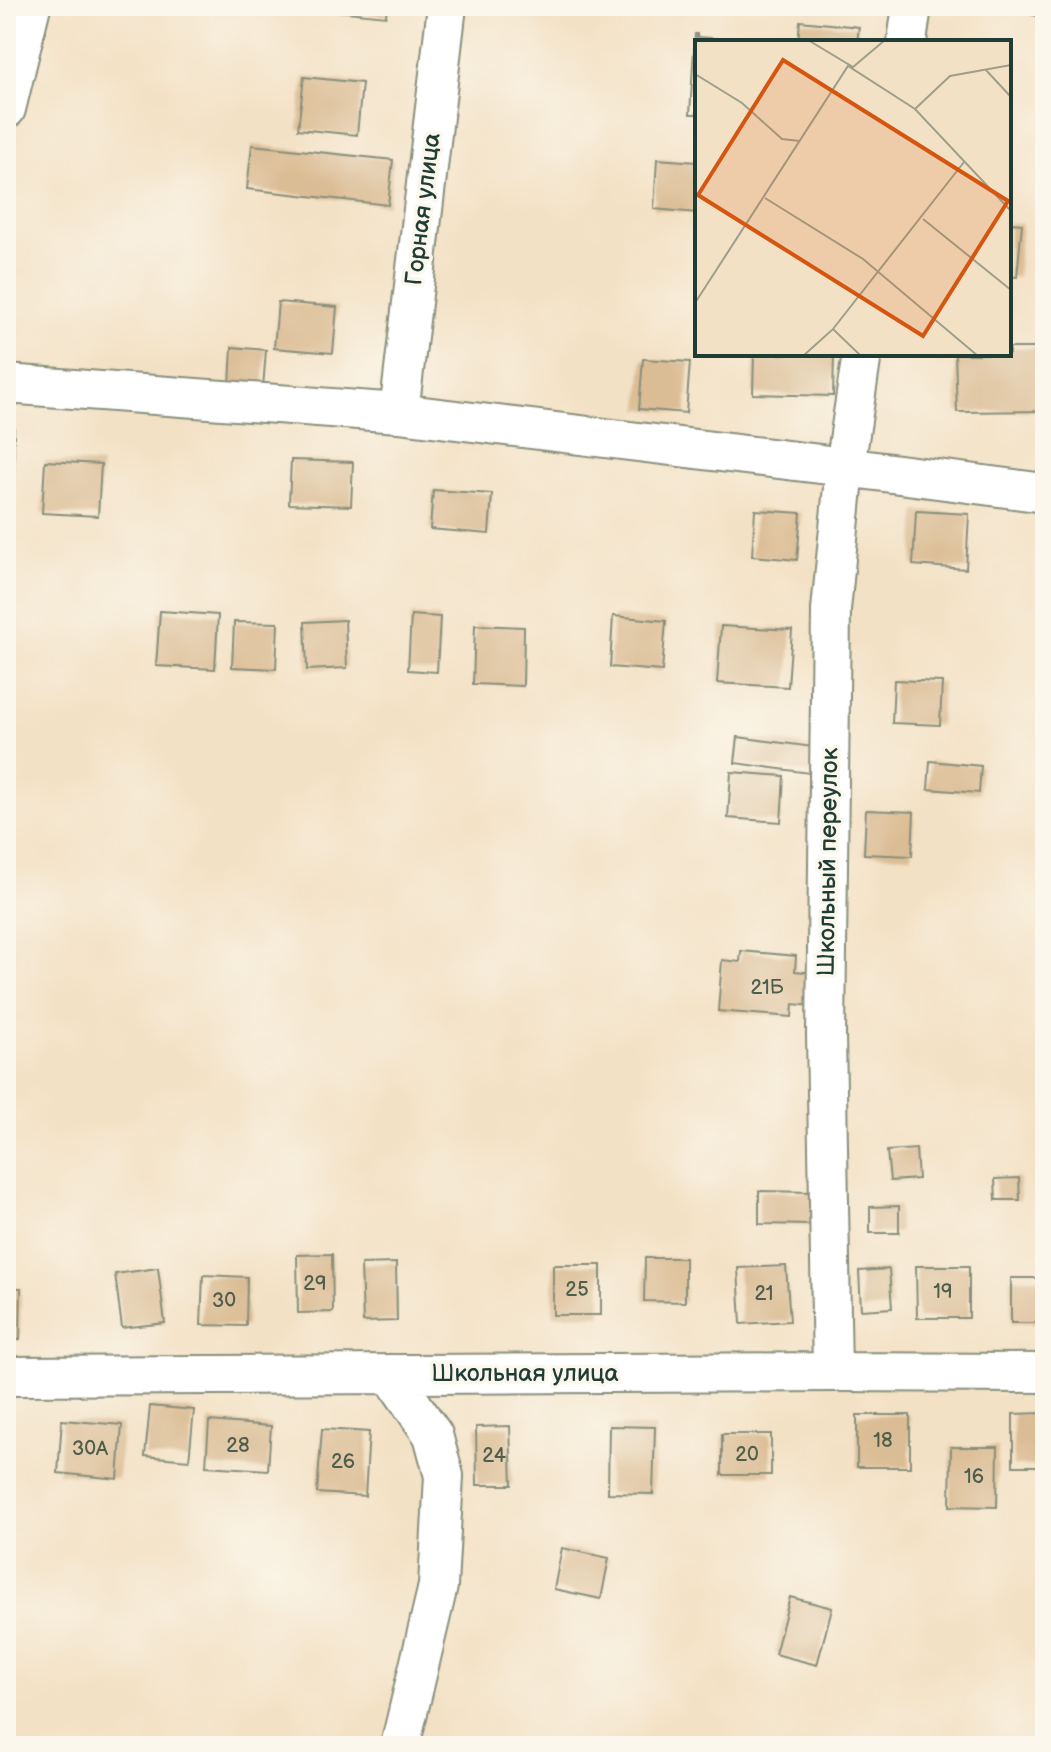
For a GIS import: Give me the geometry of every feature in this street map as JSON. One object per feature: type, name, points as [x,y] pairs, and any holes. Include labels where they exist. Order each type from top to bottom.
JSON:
[{"type":"street","points":[[6,109],[31,6]]},
{"type":"street","name":"Горная улица","points":[[399,413],[447,6]]},
{"type":"street","points":[[907,40],[912,6]]},
{"type":"street","name":"Школьный переулок","points":[[832,1372],[826,1035],[831,610],[845,467],[862,356]]},
{"type":"street","points":[[6,384],[399,413],[1045,493]]},
{"type":"street","name":"Школьная улица","points":[[6,1376],[1045,1373]]},
{"type":"street","points":[[391,1374],[433,1435],[444,1476],[438,1586],[400,1746]]},
{"type":"building","points":[[338,6],[387,6],[386,16],[337,11]]},
{"type":"building","points":[[1020,6],[1045,6],[1045,18],[1018,11]]},
{"type":"building","points":[[800,21],[859,27],[857,40],[798,40]]},
{"type":"building","points":[[695,34],[697,37],[736,40],[695,40],[695,114],[690,114]]},
{"type":"building","points":[[304,77],[362,83],[357,135],[298,129]]},
{"type":"building","points":[[252,145],[393,160],[388,205],[247,189]]},
{"type":"building","points":[[657,159],[695,162],[695,213],[654,209]]},
{"type":"building","points":[[1011,223],[1022,224],[1017,277],[1011,276]]},
{"type":"building","points":[[278,302],[337,307],[333,353],[274,348]]},
{"type":"building","points":[[232,347],[266,350],[263,388],[230,386]]},
{"type":"building","points":[[1011,348],[1039,348],[1040,411],[957,412],[955,356],[1011,356]]},
{"type":"building","points":[[754,356],[834,356],[833,396],[753,394]]},
{"type":"building","points":[[643,359],[690,362],[686,413],[639,409]]},
{"type":"building","points":[[6,428],[14,428],[12,516],[6,516]]},
{"type":"building","points":[[291,460],[353,462],[351,506],[289,504]]},
{"type":"building","points":[[45,461],[101,464],[98,516],[42,513]]},
{"type":"building","points":[[433,490],[492,494],[489,534],[430,529]]},
{"type":"building","points":[[755,510],[801,513],[797,560],[752,556]]},
{"type":"building","points":[[916,511],[969,514],[966,569],[913,565]]},
{"type":"building","points":[[160,611],[218,615],[215,669],[156,666]]},
{"type":"building","points":[[411,615],[440,617],[437,672],[408,670]]},
{"type":"building","points":[[613,616],[666,621],[662,671],[610,667]]},
{"type":"building","points":[[345,620],[347,668],[307,670],[305,622]]},
{"type":"building","points":[[234,622],[278,623],[276,669],[232,667]]},
{"type":"building","points":[[475,625],[524,627],[523,686],[473,684]]},
{"type":"building","points":[[721,626],[792,630],[788,687],[717,683]]},
{"type":"building","points":[[894,680],[942,682],[940,725],[892,723]]},
{"type":"building","points":[[738,737],[821,748],[817,774],[735,763]]},
{"type":"building","points":[[930,761],[981,766],[979,793],[928,789]]},
{"type":"building","points":[[731,772],[784,776],[781,822],[728,818]]},
{"type":"building","points":[[866,810],[914,812],[912,856],[864,854]]},
{"type":"building","points":[[741,951],[796,956],[795,971],[815,973],[813,1006],[793,1004],[792,1017],[718,1011],[722,960],[740,962]]},
{"type":"building","points":[[916,1149],[918,1179],[890,1181],[887,1151]]},
{"type":"building","points":[[1019,1178],[1020,1200],[996,1200],[995,1179]]},
{"type":"building","points":[[759,1191],[813,1192],[812,1225],[759,1224]]},
{"type":"building","points":[[899,1206],[899,1233],[870,1233],[870,1207]]},
{"type":"building","points":[[332,1254],[333,1312],[298,1313],[297,1255]]},
{"type":"building","points":[[645,1258],[685,1258],[685,1302],[644,1301]]},
{"type":"building","points":[[396,1263],[397,1321],[363,1322],[361,1264]]},
{"type":"building","points":[[553,1265],[601,1265],[601,1315],[553,1315]]},
{"type":"building","points":[[786,1266],[790,1321],[741,1324],[738,1268]]},
{"type":"building","points":[[916,1266],[969,1266],[969,1318],[917,1318]]},
{"type":"building","points":[[158,1268],[165,1323],[122,1328],[115,1274]]},
{"type":"building","points":[[889,1269],[892,1308],[861,1310],[859,1271]]},
{"type":"building","points":[[203,1275],[247,1277],[246,1326],[201,1325]]},
{"type":"building","points":[[1011,1278],[1045,1278],[1045,1323],[1011,1323]]},
{"type":"building","points":[[6,1288],[21,1288],[20,1340],[6,1340]]},
{"type":"building","points":[[150,1406],[194,1410],[189,1460],[145,1456]]},
{"type":"building","points":[[1045,1413],[1045,1466],[1013,1466],[1013,1414]]},
{"type":"building","points":[[857,1415],[910,1415],[910,1467],[857,1467]]},
{"type":"building","points":[[62,1420],[122,1425],[118,1479],[58,1473]]},
{"type":"building","points":[[209,1421],[271,1426],[268,1470],[206,1466]]},
{"type":"building","points":[[510,1426],[512,1485],[477,1485],[476,1427]]},
{"type":"building","points":[[609,1426],[655,1427],[653,1494],[608,1493]]},
{"type":"building","points":[[322,1429],[369,1432],[365,1496],[317,1493]]},
{"type":"building","points":[[722,1434],[771,1434],[771,1475],[722,1475]]},
{"type":"building","points":[[951,1447],[998,1447],[997,1507],[950,1506]]},
{"type":"building","points":[[562,1548],[609,1558],[601,1599],[554,1589]]},
{"type":"building","points":[[790,1597],[832,1608],[817,1665],[775,1654]]}]
